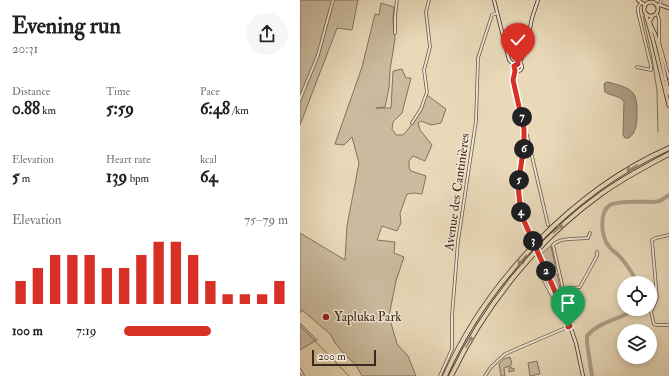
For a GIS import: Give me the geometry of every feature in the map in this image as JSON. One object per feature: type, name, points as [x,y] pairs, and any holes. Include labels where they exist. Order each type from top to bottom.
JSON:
[{"type":"highway","points":[[445,376],[478,317],[508,276],[528,252],[552,228],[598,190],[633,167],[668,148]]},
{"type":"highway","points":[[451,376],[478,326],[493,303],[511,280],[556,232],[601,195],[627,177],[669,154]]},
{"type":"main road","points":[[494,0],[509,60],[514,65],[515,71],[513,80],[523,122],[524,145],[518,186],[521,214],[570,326],[576,343],[583,376]]},
{"type":"main road","points":[[515,71],[518,71],[522,67],[519,64],[528,42],[532,18],[538,0]]},
{"type":"main road","points":[[638,0],[641,3],[651,1],[669,8]]},
{"type":"main road","points":[[646,3],[644,11],[653,40],[669,106]]},
{"type":"main road","points":[[658,5],[658,10],[650,19],[650,24],[656,40],[669,94]]},
{"type":"main road","points":[[646,15],[652,17]]},
{"type":"main road","points":[[514,65],[519,64]]},
{"type":"street","points":[[300,99],[318,55],[333,0]]},
{"type":"street","points":[[395,33],[397,0]]},
{"type":"street","points":[[412,123],[421,109],[427,92],[424,70],[430,47],[426,12],[429,0]]},
{"type":"street","points":[[658,5],[661,0]]},
{"type":"street","points":[[636,66],[651,70],[638,12],[638,6],[641,3]]},
{"type":"street","name":"Avenue des Cantinières","points":[[440,376],[452,349],[452,316],[458,241],[476,121],[478,58],[492,15],[498,13]]},
{"type":"street","points":[[656,14],[659,19],[659,42],[669,78]]},
{"type":"street","points":[[524,133],[527,135],[548,225]]},
{"type":"street","points":[[524,145],[531,153]]},
{"type":"street","points":[[523,154],[525,151],[531,153]]},
{"type":"street","points":[[565,314],[568,311],[553,244],[561,240],[588,238],[590,233]]},
{"type":"street","points":[[669,235],[652,240],[657,298],[651,312],[654,324],[669,325]]},
{"type":"street","points":[[563,290],[580,287],[597,256],[597,252]]},
{"type":"street","points":[[544,281],[558,307],[563,309]]},
{"type":"street","points":[[485,376],[491,366],[506,354],[570,326]]},
{"type":"street","points":[[300,370],[303,376]]},
{"type":"shaded area","points":[[300,0],[358,0],[352,30],[337,28],[300,125]]},
{"type":"shaded area","points":[[381,3],[394,7],[393,20],[395,39],[385,107],[376,108],[391,108],[393,71],[402,69],[406,78],[411,78],[402,113],[393,122],[392,129],[396,135],[403,135],[411,126],[427,95],[446,109],[441,123],[431,125],[421,121],[418,123],[420,130],[432,145],[425,161],[413,156],[409,161],[409,168],[411,171],[426,176],[422,194],[407,194],[400,213],[401,223],[397,231],[382,226],[377,240],[395,242],[394,253],[404,257],[396,281],[389,316],[397,344],[408,356],[416,376],[362,376],[355,364],[344,354],[330,334],[302,310],[300,313],[300,233],[345,260],[347,226],[359,163],[352,137],[344,145],[335,144],[362,67],[375,14],[379,15]]},
{"type":"shaded area","points":[[606,82],[629,89],[635,96],[637,104],[637,118],[635,131],[629,138],[625,138],[623,135],[624,102],[621,98],[605,92],[604,84]]},
{"type":"shaded area","points":[[551,246],[556,270],[554,273],[557,274],[561,292],[559,293],[541,254]]},
{"type":"shaded area","points":[[300,323],[317,340],[300,350]]},
{"type":"shaded area","points":[[510,357],[512,364],[510,365],[512,369],[514,368],[514,371],[509,372],[509,366],[504,368],[505,376],[501,376],[499,364],[504,359]]},
{"type":"shaded area","points":[[537,361],[540,374],[530,376],[528,363]]},
{"type":"waterway","points":[[643,16],[657,91],[658,132]]},
{"type":"waterway","points":[[633,276],[619,256],[609,247],[606,241],[602,224],[606,208],[614,203],[660,201],[669,195]]},
{"type":"waterway","points":[[592,376],[587,336],[597,327],[623,316]]},
{"type":"waterway","points":[[300,326],[349,376]]},
{"type":"place","name":"Yapluka Park","points":[[326,317]]},
{"type":"route","points":[[518,64],[514,65],[515,71],[513,80],[524,129],[524,145],[518,186],[521,214],[570,326],[568,327]]}]
